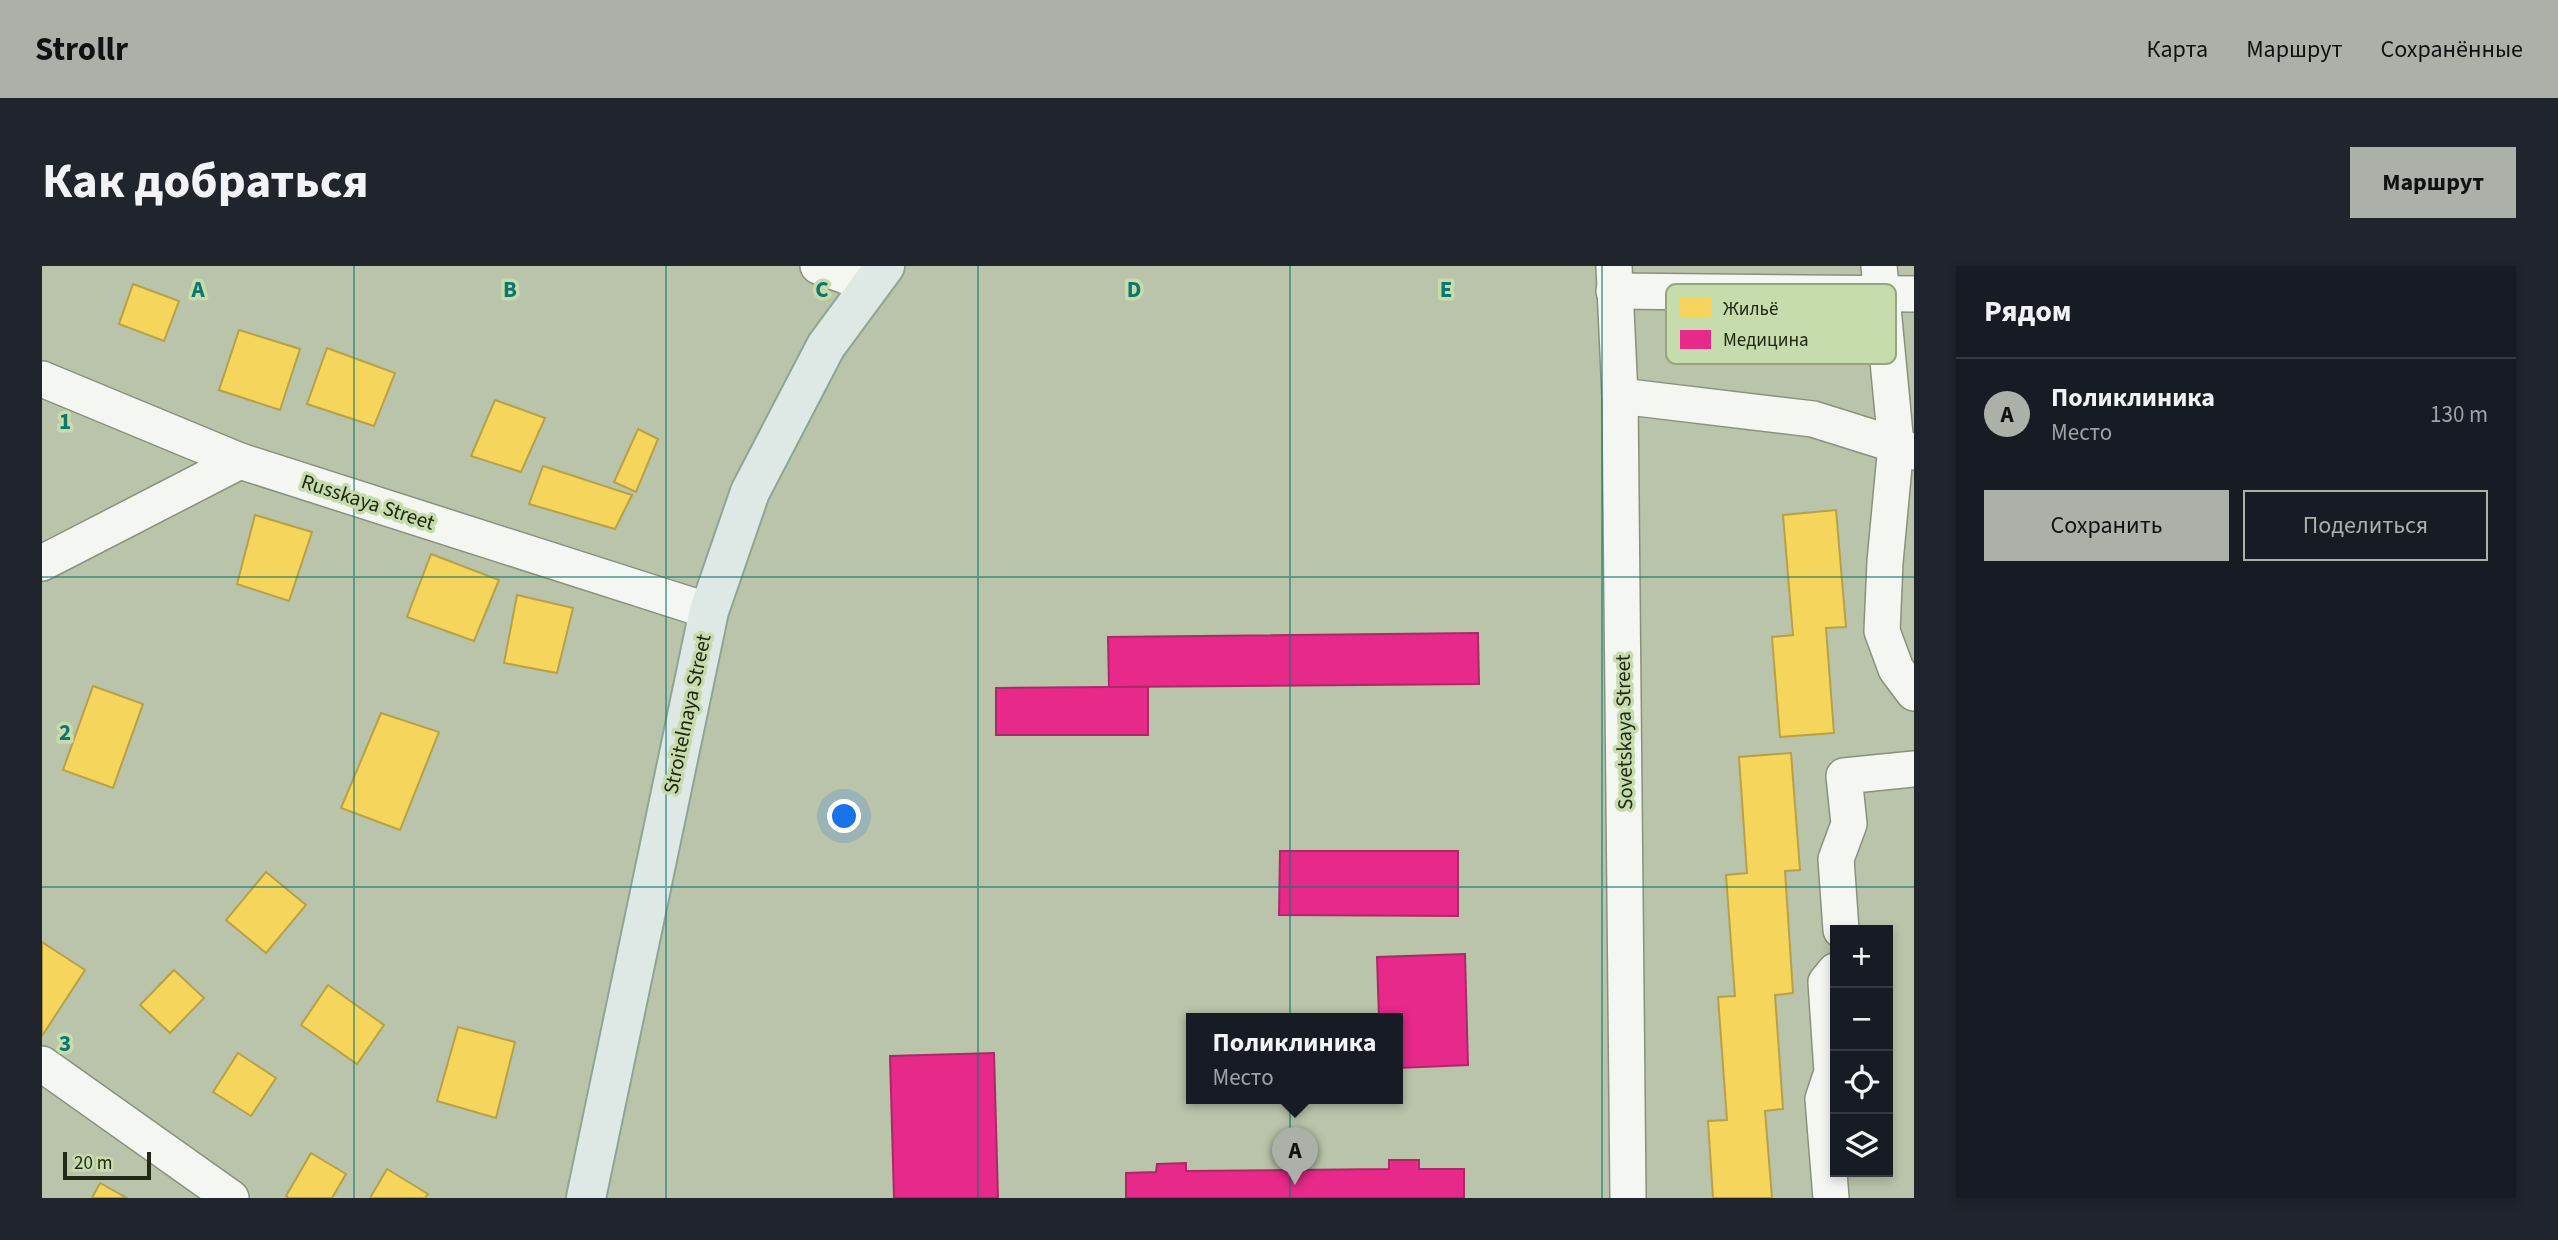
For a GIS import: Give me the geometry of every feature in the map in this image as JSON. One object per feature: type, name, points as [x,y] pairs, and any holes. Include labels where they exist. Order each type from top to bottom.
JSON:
[{"type":"main road","name":"Stroitelnaya Street","points":[[586,1198],[709,611],[750,492],[826,346],[878,276]]},
{"type":"street","points":[[818,266],[878,276]]},
{"type":"street","points":[[1614,278],[1851,284]]},
{"type":"street","name":"Sovetskaya Street","points":[[1614,278],[1620,396],[1628,1198]]},
{"type":"street","points":[[1896,344],[1905,449],[1884,572],[1882,631],[1896,669],[1914,693]]},
{"type":"street","name":"Russkaya Street","points":[[42,379],[240,461],[709,611]]},
{"type":"street","points":[[1620,396],[1813,419],[1905,449]]},
{"type":"street","points":[[42,565],[240,461]]},
{"type":"street","points":[[1841,925],[1836,859],[1849,824],[1844,776],[1914,769]]},
{"type":"street","points":[[1830,977],[1826,982],[1832,1072],[1823,1099],[1831,1198]]},
{"type":"street","points":[[42,1064],[231,1198]]},
{"type":"building: Жильё","points":[[133,284],[179,301],[164,341],[119,324]]},
{"type":"building: Жильё","points":[[239,330],[300,349],[280,410],[219,390]]},
{"type":"building: Жильё","points":[[327,348],[395,373],[374,426],[307,404]]},
{"type":"building: Жильё","points":[[495,400],[545,418],[521,472],[471,456]]},
{"type":"building: Жильё","points":[[638,429],[658,439],[636,492],[614,482]]},
{"type":"building: Жильё","points":[[543,466],[632,495],[615,529],[529,504]]},
{"type":"building: Жильё","points":[[1836,510],[1846,627],[1826,628],[1834,733],[1780,737],[1772,637],[1793,635],[1783,515]]},
{"type":"building: Жильё","points":[[255,515],[312,532],[289,601],[237,584]]},
{"type":"building: Жильё","points":[[431,554],[499,580],[474,641],[407,617]]},
{"type":"building: Жильё","points":[[517,595],[573,608],[557,673],[504,663]]},
{"type":"building: Жильё","points":[[93,686],[143,704],[113,788],[63,770]]},
{"type":"building: Жильё","points":[[381,713],[439,732],[400,830],[341,808]]},
{"type":"building: Жильё","points":[[1791,753],[1800,870],[1785,871],[1793,993],[1775,995],[1783,1109],[1765,1111],[1772,1198],[1713,1198],[1708,1121],[1727,1120],[1718,997],[1735,996],[1726,875],[1747,873],[1739,757]]},
{"type":"building: Жильё","points":[[266,872],[306,905],[266,953],[226,920]]},
{"type":"building: Жильё","points":[[42,942],[85,970],[42,1036]]},
{"type":"building: Жильё","points":[[174,970],[204,998],[170,1033],[140,1005]]},
{"type":"building: Жильё","points":[[328,985],[384,1025],[357,1064],[301,1025]]},
{"type":"building: Жильё","points":[[458,1027],[515,1042],[496,1118],[437,1101]]},
{"type":"building: Жильё","points":[[238,1053],[276,1078],[251,1116],[213,1092]]},
{"type":"building: Жильё","points":[[311,1153],[346,1174],[332,1198],[289,1198],[286,1196]]},
{"type":"building: Жильё","points":[[387,1169],[428,1194],[425,1198],[370,1198]]},
{"type":"building: Жильё","points":[[100,1183],[127,1198],[92,1198]]},
{"type":"building: Медицина","points":[[1478,633],[1479,684],[1109,687],[1108,637]]},
{"type":"building: Медицина","points":[[1148,687],[1148,735],[996,735],[996,688]]},
{"type":"building: Медицина","points":[[1280,851],[1458,851],[1458,916],[1279,915]]},
{"type":"building: Медицина","points":[[1465,954],[1468,1065],[1403,1068],[1403,1013],[1379,1013],[1377,957]]},
{"type":"building: Медицина","points":[[994,1053],[998,1198],[894,1198],[890,1056]]},
{"type":"building: Медицина","points":[[1389,1160],[1419,1160],[1419,1169],[1464,1169],[1464,1198],[1126,1198],[1126,1173],[1156,1172],[1157,1164],[1186,1163],[1186,1171],[1389,1169]]},
{"type":"place","name":"Поликлиника","points":[[1295,1185]]}]
